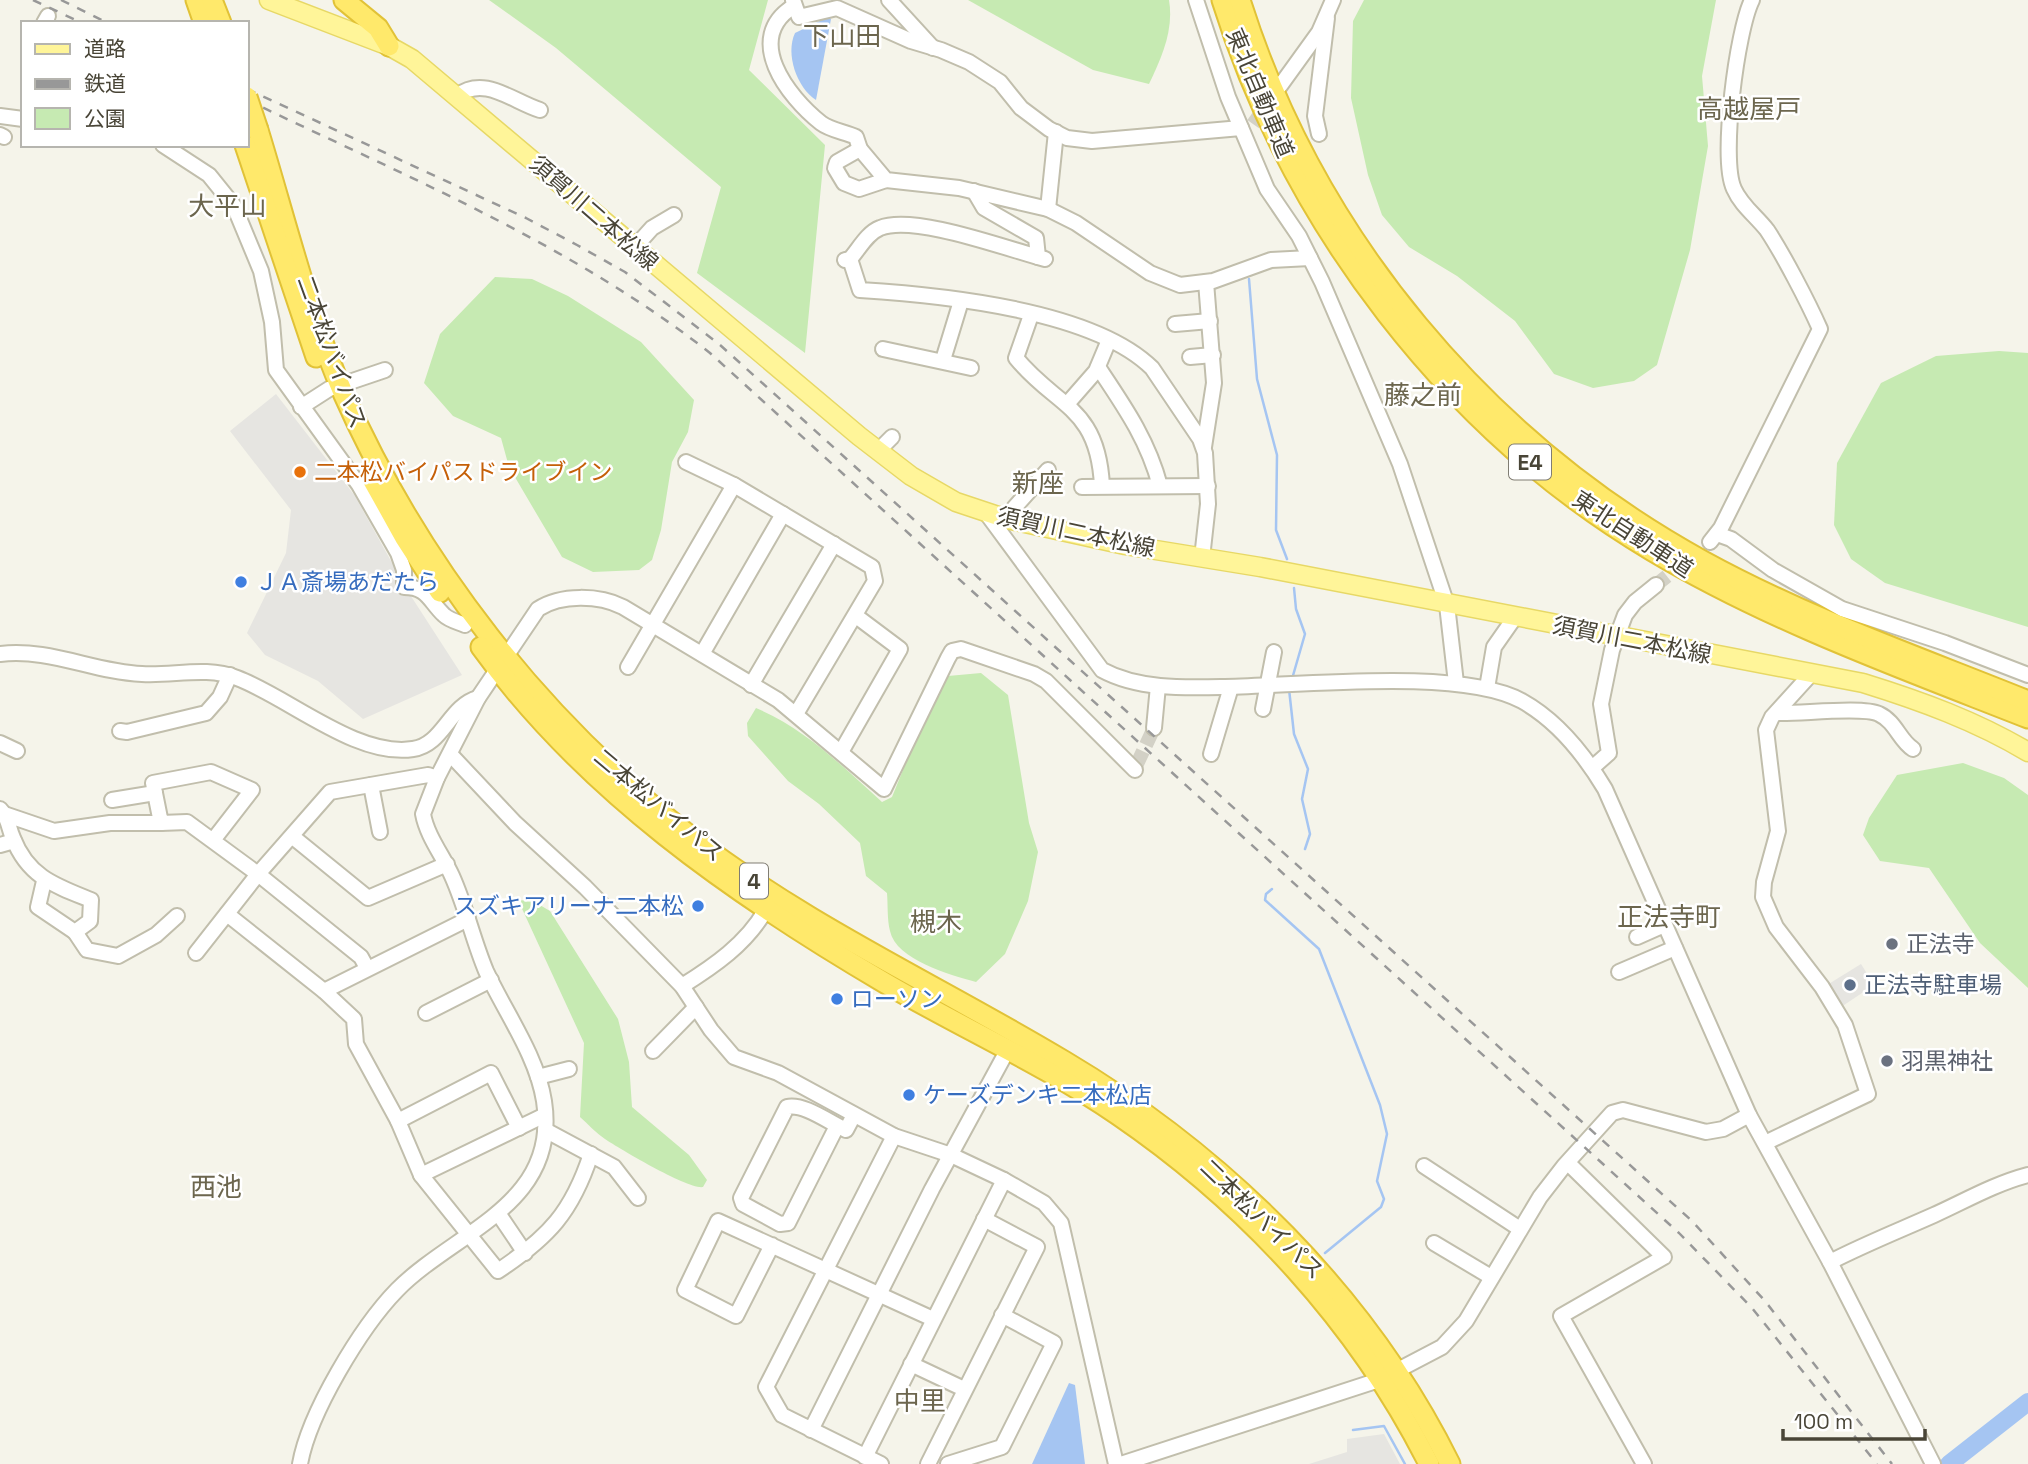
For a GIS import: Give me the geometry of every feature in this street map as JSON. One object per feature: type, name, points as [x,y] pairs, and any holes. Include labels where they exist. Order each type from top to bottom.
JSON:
[{"type":"highway","points":[[195,0],[203,21]]},
{"type":"highway","points":[[212,0],[220,21]]},
{"type":"highway","points":[[344,0],[378,28],[389,46]]},
{"type":"highway","name":"東北自動車道","points":[[1222,0],[1252,84],[1280,144],[1336,242],[1407,337],[1494,431],[1585,506],[1650,550],[1696,575],[1812,631],[2028,719]]},
{"type":"highway","name":"東北自動車道","points":[[1240,0],[1270,82],[1293,133],[1349,232],[1419,328],[1504,417],[1595,492],[1703,561],[1821,617],[2028,701]]},
{"type":"highway","name":"二本松バイパス","points":[[248,107],[251,138],[334,387],[405,538],[465,625],[500,662],[612,768],[687,834],[739,872],[809,917],[1077,1069],[1143,1113],[1242,1192],[1317,1271],[1388,1377],[1429,1464]]},
{"type":"highway","name":"二本松バイパス","points":[[334,387],[402,505],[526,704],[623,799],[765,911],[887,984],[1115,1113],[1234,1207],[1289,1262],[1428,1420],[1450,1464]]},
{"type":"highway","points":[[1428,1420],[1456,1464]]},
{"type":"main road","name":"須賀川二本松線","points":[[269,0],[389,46],[412,59],[878,451],[911,476],[956,502],[986,514],[1125,545],[1863,683],[1916,699],[1988,729],[2028,752]]},
{"type":"street","points":[[889,0],[933,48]]},
{"type":"street","points":[[1196,0],[1210,47],[1247,131],[1267,189],[1310,258],[1379,410],[1447,605],[1456,683]]},
{"type":"street","points":[[1319,134],[1315,116],[1327,18],[1333,0]]},
{"type":"street","points":[[1752,0],[1742,26],[1739,48],[1729,141],[1730,181],[1740,201],[1773,240],[1820,328],[1714,538],[1738,542],[1773,570],[1842,610],[1945,643],[2028,675]]},
{"type":"street","points":[[886,180],[860,149],[856,137],[823,125],[801,105],[772,62],[769,50],[772,37],[786,10],[793,3],[799,17],[844,4],[911,41],[985,72],[1000,82],[1021,108],[1067,138],[1092,141],[1247,131]]},
{"type":"street","points":[[1280,86],[1327,18]]},
{"type":"street","points":[[457,96],[467,88],[484,86],[540,110]]},
{"type":"street","points":[[0,116],[21,118]]},
{"type":"street","points":[[1048,209],[1056,132]]},
{"type":"street","points":[[166,147],[209,175],[234,206],[261,271],[272,322],[276,370],[359,485],[398,553],[404,570],[404,587],[416,587],[428,593],[445,616],[465,625]]},
{"type":"street","points":[[860,149],[837,162],[835,168],[844,183],[859,189],[886,180],[974,191],[1048,209],[1076,223],[1164,281],[1190,285],[1271,260],[1310,258]]},
{"type":"street","points":[[974,191],[984,208],[1036,239],[1041,258],[929,226],[893,225],[872,232],[848,260],[860,290],[916,293],[1031,315],[1089,330],[1141,358],[1152,368],[1203,447]]},
{"type":"street","points":[[634,248],[652,228],[674,215]]},
{"type":"street","points":[[1202,558],[1208,526],[1208,486],[1203,447],[1214,383],[1206,282]]},
{"type":"street","points":[[943,360],[961,301]]},
{"type":"street","points":[[1031,315],[1016,358],[1068,403],[1096,447],[1102,486]]},
{"type":"street","points":[[1175,324],[1210,321]]},
{"type":"street","points":[[1068,403],[1098,367],[1109,340]]},
{"type":"street","points":[[883,349],[971,368]]},
{"type":"street","points":[[1190,357],[1213,355]]},
{"type":"street","points":[[1098,367],[1134,421],[1148,448],[1160,486]]},
{"type":"street","points":[[301,407],[334,387],[385,370]]},
{"type":"street","points":[[878,451],[892,437]]},
{"type":"street","points":[[686,462],[734,485],[872,567],[876,580],[796,714]]},
{"type":"street","points":[[1014,508],[1048,470]]},
{"type":"street","points":[[628,667],[734,485]]},
{"type":"street","points":[[1082,487],[1208,486]]},
{"type":"street","points":[[702,654],[783,514]]},
{"type":"street","points":[[986,514],[1102,670],[1120,680],[1157,685],[1231,687],[1456,683],[1488,688],[1522,701],[1550,720],[1592,768],[1610,800],[1749,1115],[1830,1262],[1932,1463]]},
{"type":"street","points":[[751,684],[834,544]]},
{"type":"street","points":[[1592,768],[1609,753],[1601,704],[1616,638],[1635,603],[1656,585]]},
{"type":"street","points":[[300,1464],[312,1420],[363,1336],[397,1290],[498,1213],[531,1177],[541,1157],[545,1122],[538,1077],[491,980],[447,864],[423,818],[437,778],[478,698],[532,614],[546,604],[572,599],[611,601],[702,654],[796,714],[884,789],[948,658],[952,651],[961,649],[1034,674],[1046,681],[1135,770]]},
{"type":"street","points":[[841,752],[900,649],[856,616]]},
{"type":"street","points":[[1488,688],[1494,647],[1515,617]]},
{"type":"street","points":[[1263,709],[1273,652]]},
{"type":"street","points":[[0,654],[40,653],[142,674],[199,671],[230,675],[356,739],[383,747],[412,750],[424,746],[462,705],[478,698]]},
{"type":"street","points":[[1765,1143],[1868,1094],[1840,1016],[1776,928],[1763,897],[1764,882],[1778,831],[1766,730],[1772,717],[1811,674]]},
{"type":"street","points":[[120,731],[206,713],[220,697],[230,675]]},
{"type":"street","points":[[1154,728],[1157,685]]},
{"type":"street","points":[[1211,754],[1231,687]]},
{"type":"street","points":[[1778,713],[1877,712],[1895,724],[1907,745],[1913,749]]},
{"type":"street","points":[[0,743],[17,751]]},
{"type":"street","points":[[450,754],[516,823],[585,887],[682,986],[734,1057],[778,1073],[894,1136],[951,1154],[1044,1203],[1061,1223],[1118,1464],[1388,1377],[1436,1351],[1454,1336],[1520,1229],[1568,1163],[1618,1110],[1706,1132],[1723,1129],[1749,1115]]},
{"type":"street","points":[[161,823],[153,783],[212,772],[252,790],[214,839]]},
{"type":"street","points":[[196,953],[258,874],[330,792],[428,775],[437,778]]},
{"type":"street","points":[[371,785],[380,832]]},
{"type":"street","points":[[112,800],[155,793]]},
{"type":"street","points":[[75,932],[90,921],[91,900],[44,881],[7,843],[3,812],[54,831],[110,823],[187,822],[214,839],[361,957],[367,968]]},
{"type":"street","points":[[293,836],[368,898],[447,864]]},
{"type":"street","points":[[44,881],[38,907],[75,932],[87,950],[118,956],[156,935],[177,916]]},
{"type":"street","points":[[682,986],[717,964],[745,938],[765,911]]},
{"type":"street","points":[[227,914],[324,991],[354,1019],[356,1044],[398,1121],[421,1175],[498,1271],[526,1253],[555,1228],[570,1205],[591,1154]]},
{"type":"street","points":[[324,991],[468,919]]},
{"type":"street","points":[[1637,937],[1664,925]]},
{"type":"street","points":[[1619,972],[1675,948]]},
{"type":"street","points":[[426,1013],[491,980]]},
{"type":"street","points":[[653,1051],[696,1007]]},
{"type":"street","points":[[811,1430],[951,1154],[1007,1051]]},
{"type":"street","points":[[538,1077],[569,1069]]},
{"type":"street","points":[[398,1121],[491,1073],[519,1128]]},
{"type":"street","points":[[837,1126],[788,1223],[780,1224],[743,1204],[741,1198],[787,1107],[794,1105],[846,1130],[849,1113]]},
{"type":"street","points":[[421,1175],[519,1128],[545,1122],[614,1167],[638,1198]]},
{"type":"street","points":[[881,1464],[782,1415],[766,1387],[894,1136]]},
{"type":"street","points":[[1568,1163],[1664,1256],[1561,1316],[1644,1464]]},
{"type":"street","points":[[1424,1166],[1520,1229]]},
{"type":"street","points":[[1830,1262],[1885,1233],[1933,1216],[1995,1185],[2028,1175]]},
{"type":"street","points":[[865,1457],[1003,1180]]},
{"type":"street","points":[[498,1213],[526,1253]]},
{"type":"street","points":[[928,1464],[1037,1247],[984,1219]]},
{"type":"street","points":[[772,1245],[736,1316],[685,1290],[718,1221],[826,1268],[933,1319]]},
{"type":"street","points":[[1434,1244],[1491,1277]]},
{"type":"street","points":[[948,1464],[1002,1447],[1054,1343],[1002,1315]]},
{"type":"street","points":[[911,1364],[964,1389]]},
{"type":"green space","points":[[489,0],[768,0],[749,70],[825,145],[805,353],[697,273],[721,187],[556,48]]},
{"type":"green space","points":[[968,0],[1169,0],[1170,22],[1162,53],[1149,84],[1093,70]]},
{"type":"green space","points":[[1364,0],[1716,0],[1702,76],[1708,146],[1690,250],[1657,365],[1634,381],[1593,388],[1554,374],[1515,321],[1457,276],[1409,247],[1382,215],[1368,175],[1351,98],[1353,21]]},
{"type":"green space","points":[[495,277],[532,279],[568,296],[641,342],[694,400],[688,432],[672,462],[661,530],[652,560],[639,570],[593,572],[562,557],[509,467],[501,438],[453,416],[424,383],[440,334]]},
{"type":"green space","points":[[1999,351],[2028,353],[2028,627],[1885,583],[1851,559],[1834,525],[1837,463],[1881,383],[1936,356]]},
{"type":"green space","points":[[981,673],[1008,695],[1029,823],[1038,852],[1028,901],[1005,954],[976,982],[926,965],[902,950],[894,941],[889,926],[887,893],[866,876],[860,843],[819,804],[788,781],[748,736],[747,723],[756,708],[791,726],[823,749],[882,802],[892,797],[920,728],[948,676]]},
{"type":"green space","points":[[1963,763],[2004,778],[2028,795],[2028,988],[1980,943],[1929,868],[1880,861],[1863,835],[1869,818],[1897,775]]},
{"type":"green space","points":[[518,900],[533,901],[550,911],[618,1019],[629,1062],[632,1107],[689,1155],[707,1180],[703,1187],[670,1176],[639,1159],[602,1137],[580,1117],[584,1043]]},
{"type":"shaded area","points":[[276,394],[355,496],[407,590],[462,675],[363,719],[318,681],[265,655],[247,633],[286,553],[291,510],[230,431]]},
{"type":"shaded area","name":"正法寺駐車場","points":[[1861,964],[1874,985],[1841,1007],[1827,985]]},
{"type":"shaded area","points":[[1384,1434],[1400,1464],[1309,1464],[1347,1452],[1347,1439]]},
{"type":"water","points":[[828,17],[831,19],[816,100],[798,79],[792,60],[792,41],[795,33]]},
{"type":"water","points":[[1069,1383],[1075,1385],[1085,1464],[1032,1464]]},
{"type":"waterway","points":[[1249,279],[1257,379],[1277,455],[1276,530],[1287,559]]},
{"type":"waterway","points":[[1292,679],[1305,634],[1296,609],[1294,588]]},
{"type":"waterway","points":[[1289,689],[1294,734],[1308,769],[1302,799],[1310,834],[1305,849]]},
{"type":"waterway","points":[[1272,889],[1266,894],[1265,900],[1319,949],[1380,1105],[1387,1134],[1377,1181],[1384,1199],[1381,1207],[1325,1253]]},
{"type":"waterway","points":[[1949,1464],[2028,1402]]},
{"type":"waterway","points":[[1353,1430],[1384,1426],[1405,1464]]},
{"type":"tunnel","points":[[1253,124],[1269,102]]},
{"type":"tunnel","points":[[1656,585],[1710,542]]},
{"type":"tunnel","points":[[1137,764],[1154,728]]},
{"type":"railway","points":[[33,0],[78,21]]},
{"type":"railway","points":[[61,0],[104,21]]},
{"type":"railway","points":[[248,89],[526,218],[577,245],[625,272],[719,344],[1692,1221],[1765,1301],[1892,1464]]},
{"type":"railway","points":[[248,100],[486,214],[544,245],[657,314],[710,353],[1679,1233],[1752,1308],[1877,1464]]},
{"type":"place","name":"二本松バイパスドライブイン","points":[[300,472]]},
{"type":"place","name":"ＪＡ斎場あだたら","points":[[241,582]]},
{"type":"place","name":"スズキアリーナ二本松","points":[[698,906]]},
{"type":"place","name":"正法寺","points":[[1892,944]]},
{"type":"place","name":"正法寺駐車場","points":[[1850,985]]},
{"type":"place","name":"ローソン","points":[[837,999]]},
{"type":"place","name":"羽黒神社","points":[[1887,1061]]},
{"type":"place","name":"ケーズデンキ二本松店","points":[[909,1095]]},
{"type":"district","name":"下山田","points":[[842,36]]},
{"type":"district","name":"高越屋戸","points":[[1749,109]]},
{"type":"district","name":"大平山","points":[[227,206]]},
{"type":"district","name":"藤之前","points":[[1423,395]]},
{"type":"district","name":"新座","points":[[1038,483]]},
{"type":"district","name":"正法寺町","points":[[1669,917]]},
{"type":"district","name":"槻木","points":[[936,922]]},
{"type":"district","name":"西池","points":[[216,1187]]},
{"type":"district","name":"中里","points":[[920,1401]]}]
